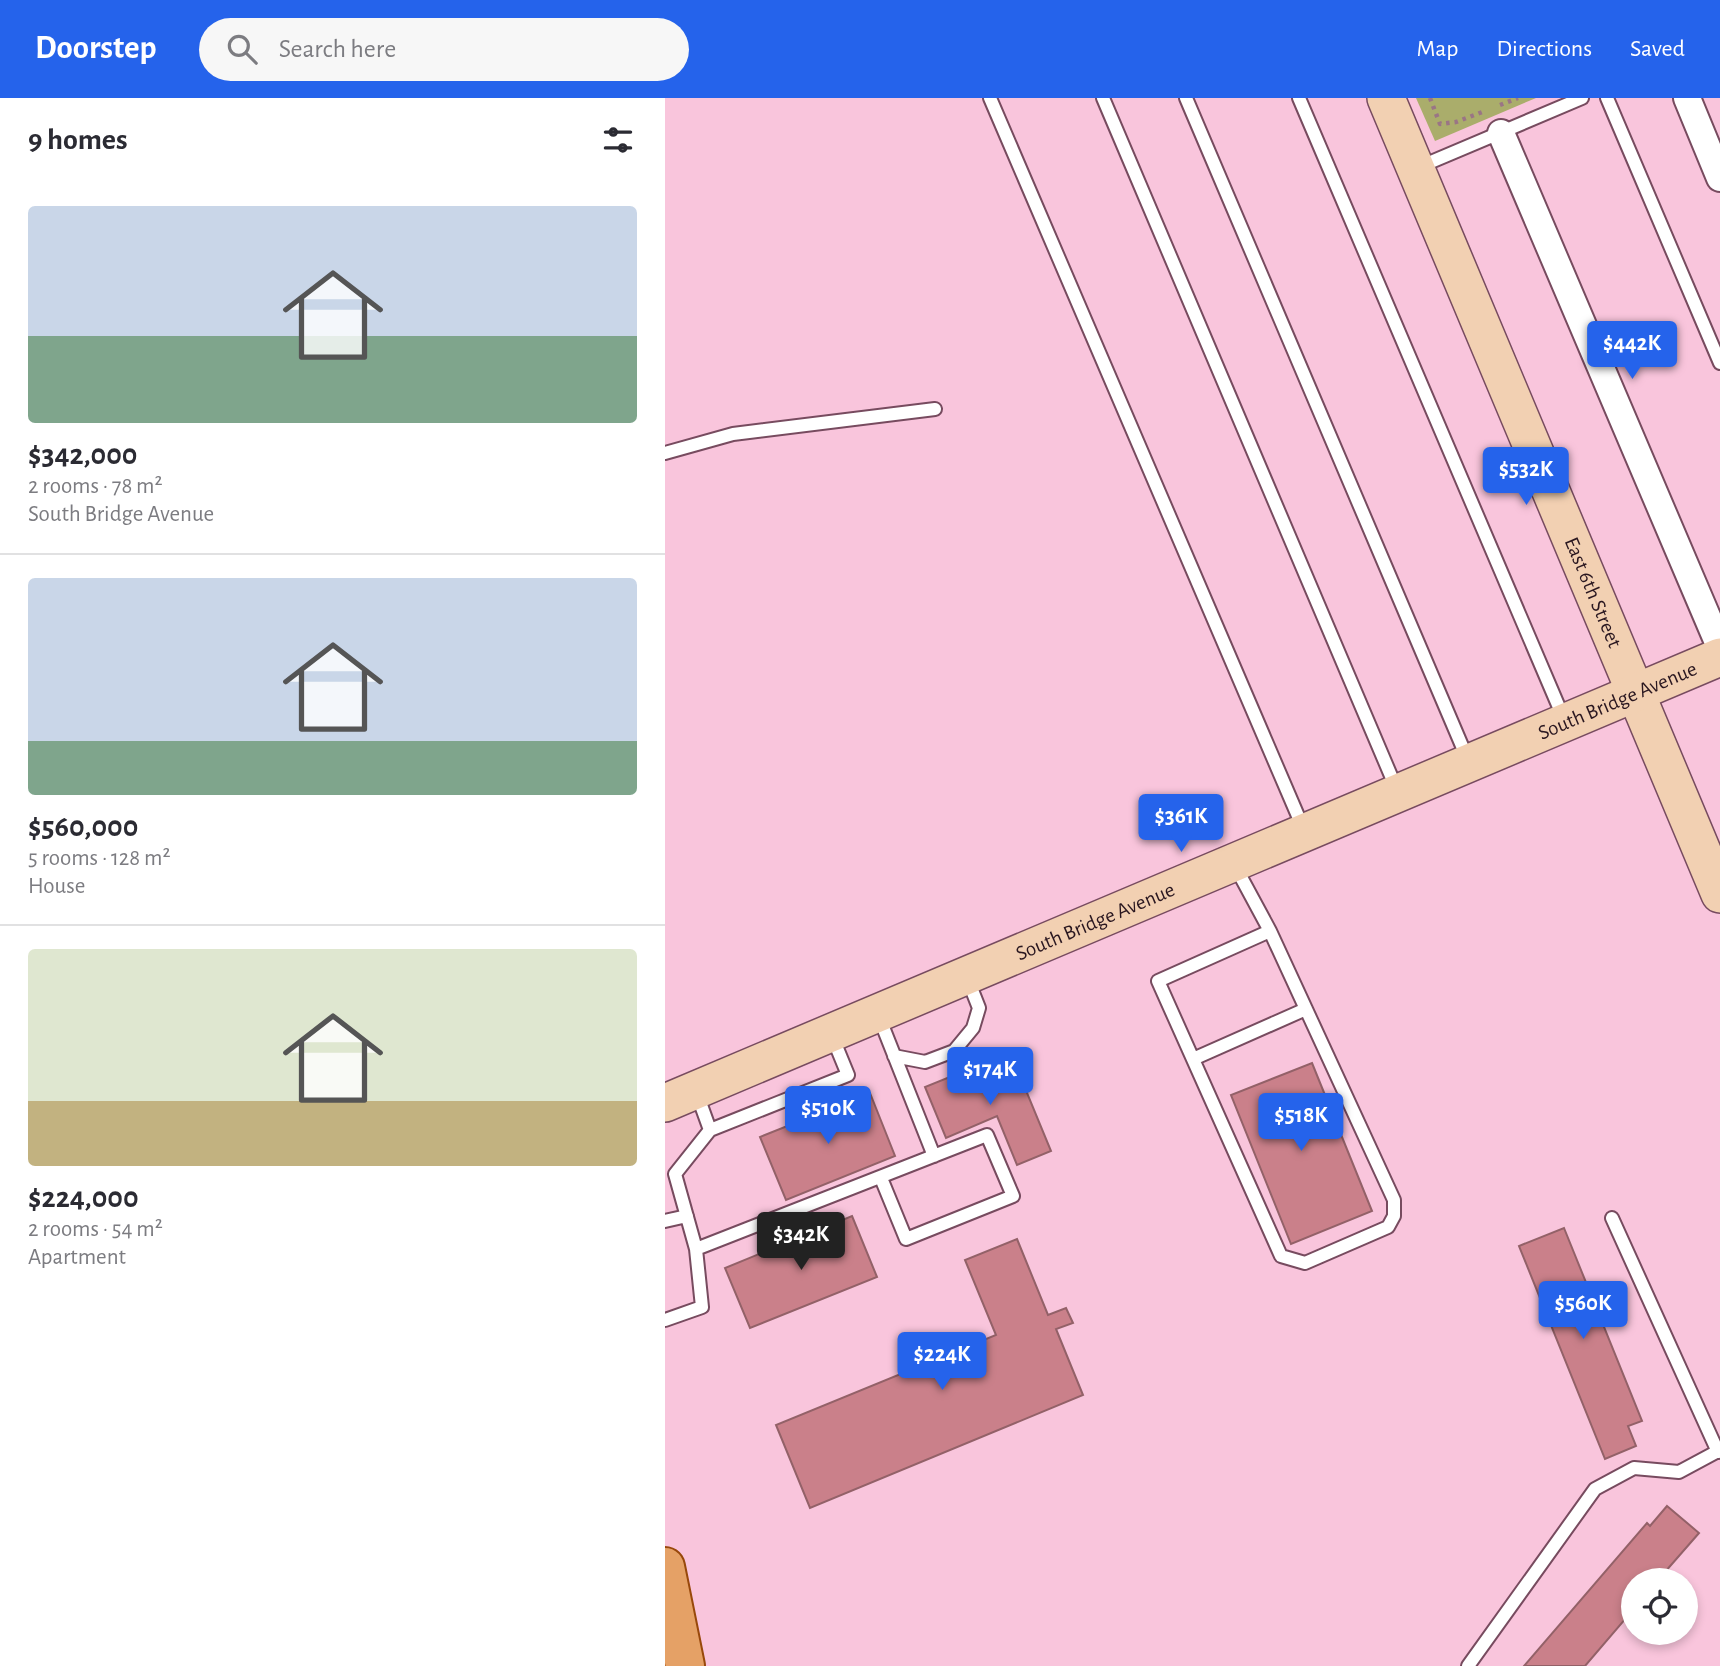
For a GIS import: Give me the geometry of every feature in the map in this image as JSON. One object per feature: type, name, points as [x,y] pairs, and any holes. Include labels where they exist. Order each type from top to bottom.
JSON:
[{"type":"main road","points":[[665,1567],[685,1666]]},
{"type":"street","name":"East 6th Street","points":[[1386,98],[1720,894]]},
{"type":"street","points":[[1687,98],[1720,178]]},
{"type":"street","points":[[1501,133],[1720,648]]},
{"type":"street","name":"South Bridge Avenue","points":[[680,1097],[1720,657]]},
{"type":"lane","points":[[990,98],[1305,833]]},
{"type":"lane","points":[[1103,98],[1399,794]]},
{"type":"lane","points":[[1187,98],[1470,764]]},
{"type":"lane","points":[[1299,98],[1566,724]]},
{"type":"lane","points":[[1415,169],[1580,98]]},
{"type":"lane","points":[[1607,98],[1720,363]]},
{"type":"lane","points":[[665,453],[733,435],[935,409]]},
{"type":"lane","points":[[1233,863],[1270,931],[1394,1200],[1394,1216],[1388,1227],[1305,1263],[1281,1256],[1158,981],[1270,931]]},
{"type":"lane","points":[[894,1056],[925,1062],[954,1051],[973,1028],[979,1008],[967,976]]},
{"type":"lane","points":[[1193,1059],[1306,1009]]},
{"type":"lane","points":[[878,1014],[934,1156]]},
{"type":"lane","points":[[665,1320],[702,1307],[696,1249],[675,1174],[710,1130],[848,1075],[831,1033]]},
{"type":"lane","points":[[680,1097],[710,1130]]},
{"type":"lane","points":[[696,1249],[987,1135],[1013,1196],[906,1239],[881,1178]]},
{"type":"lane","points":[[665,1221],[687,1216]]},
{"type":"lane","points":[[1468,1666],[1595,1489],[1634,1468],[1679,1472],[1719,1451],[1612,1218]]},
{"type":"path","points":[[1430,98],[1440,124],[1456,122],[1518,98]]},
{"type":"green space","points":[[1416,98],[1536,98],[1435,141]]},
{"type":"building","points":[[999,1057],[1007,1076],[1018,1071],[1051,1151],[1017,1165],[997,1116],[946,1138],[925,1087]]},
{"type":"building","points":[[1312,1063],[1372,1211],[1291,1244],[1231,1095]]},
{"type":"building","points":[[870,1093],[895,1156],[786,1200],[760,1137]]},
{"type":"building","points":[[852,1216],[877,1277],[750,1328],[725,1268]]},
{"type":"building","points":[[1564,1228],[1642,1421],[1628,1426],[1636,1446],[1605,1459],[1519,1246]]},
{"type":"building","points":[[1017,1239],[1048,1315],[1066,1308],[1073,1323],[1056,1329],[1083,1395],[810,1508],[776,1425],[996,1335],[965,1260]]},
{"type":"building","points":[[1667,1506],[1699,1533],[1668,1568],[1621,1568],[1621,1624],[1585,1666],[1524,1666],[1647,1523],[1650,1526]]}]
